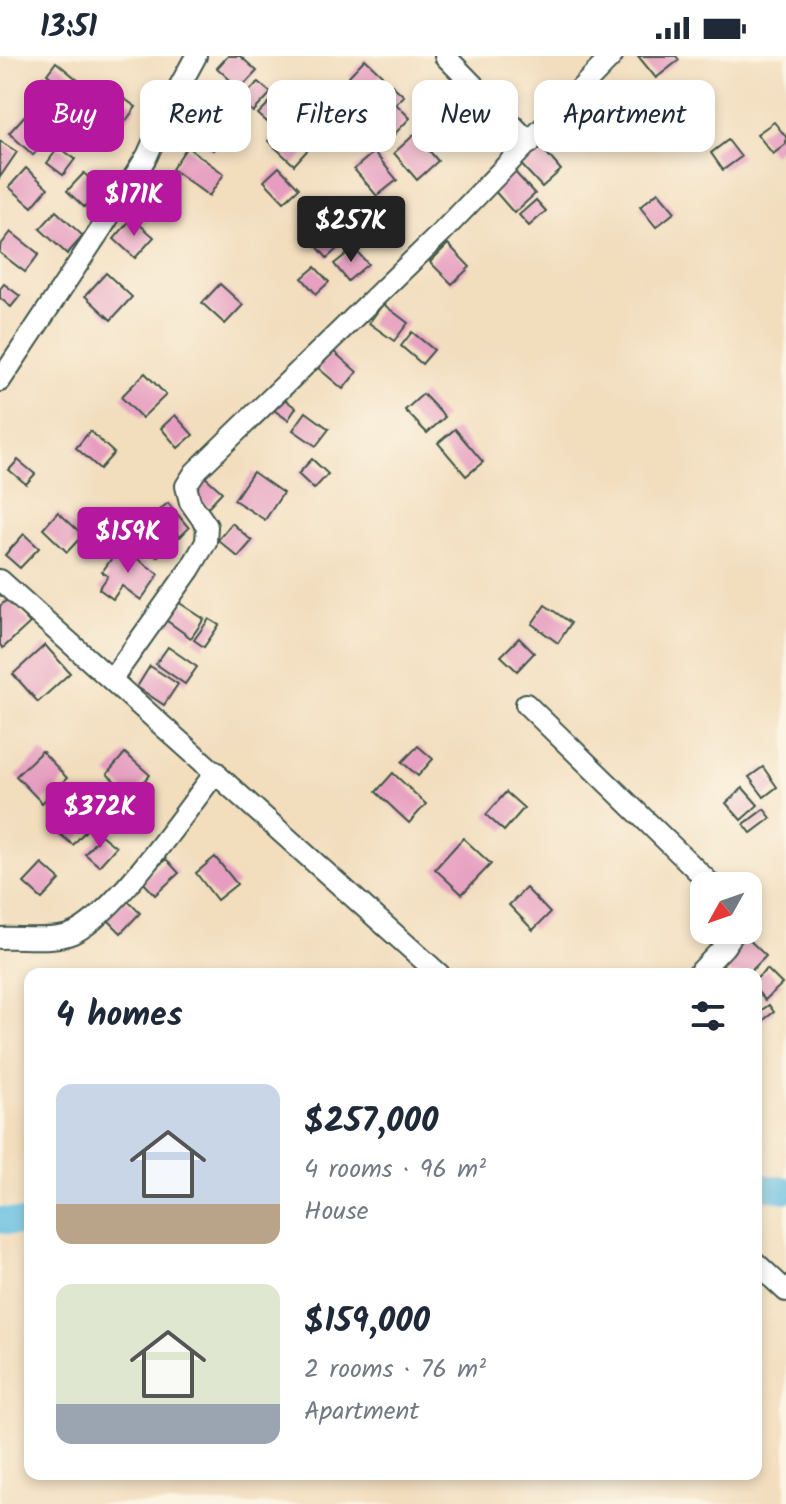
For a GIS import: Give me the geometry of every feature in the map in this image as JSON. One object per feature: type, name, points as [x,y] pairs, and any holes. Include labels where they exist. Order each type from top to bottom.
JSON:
[{"type":"street","points":[[0,381],[147,156],[196,56]]},
{"type":"street","points":[[445,56],[530,143]]},
{"type":"street","points":[[112,679],[206,542],[207,526],[190,502],[186,486],[195,472],[530,143],[612,56]]},
{"type":"street","points":[[0,580],[432,968]]},
{"type":"street","points":[[526,704],[699,872]]},
{"type":"street","points":[[0,938],[67,935],[87,926],[110,906],[216,772]]},
{"type":"street","points":[[704,968],[726,944]]},
{"type":"street","points":[[762,1269],[786,1291]]},
{"type":"building","points":[[228,56],[240,56],[257,71],[248,80],[230,80],[217,68]]},
{"type":"building","points":[[638,56],[676,56],[679,60],[656,78]]},
{"type":"building","points":[[365,59],[382,75],[377,80],[353,80],[349,76]]},
{"type":"building","points":[[56,62],[78,80],[54,80],[47,74]]},
{"type":"building","points":[[258,82],[267,90],[267,97],[253,112],[251,110],[251,89]]},
{"type":"building","points":[[396,89],[404,96],[396,104]]},
{"type":"building","points":[[124,99],[136,107],[124,123]]},
{"type":"building","points":[[396,104],[410,118],[396,133]]},
{"type":"building","points":[[267,105],[267,122],[258,114]]},
{"type":"building","points":[[24,116],[24,147],[9,133]]},
{"type":"building","points":[[774,122],[786,137],[786,144],[773,154],[757,134]]},
{"type":"building","points":[[412,137],[412,152],[430,152],[438,161],[417,180],[394,153]]},
{"type":"building","points":[[728,140],[741,157],[723,170],[711,153]]},
{"type":"building","points":[[0,141],[17,152],[0,177]]},
{"type":"building","points":[[534,147],[534,152],[546,152],[561,170],[542,187],[518,161]]},
{"type":"building","points":[[55,152],[66,152],[75,159],[63,175],[47,163]]},
{"type":"building","points":[[184,152],[194,152],[224,174],[209,196],[172,169]]},
{"type":"building","points":[[280,152],[306,152],[294,165]]},
{"type":"building","points":[[374,152],[397,180],[377,196],[354,169]]},
{"type":"building","points":[[279,167],[299,188],[284,202],[264,181]]},
{"type":"building","points":[[26,168],[48,188],[32,207],[9,187]]},
{"type":"building","points":[[513,170],[535,194],[514,213],[493,189]]},
{"type":"building","points":[[84,173],[101,189],[84,207],[67,191]]},
{"type":"building","points":[[658,192],[675,212],[656,227],[640,207]]},
{"type":"building","points":[[536,200],[546,211],[529,226],[519,215]]},
{"type":"building","points":[[56,211],[83,236],[67,254],[40,229]]},
{"type":"building","points":[[327,213],[348,239],[327,258],[305,232]]},
{"type":"building","points":[[132,218],[154,237],[135,258],[114,239]]},
{"type":"building","points":[[11,232],[39,254],[25,272],[0,253],[0,246]]},
{"type":"building","points":[[448,244],[470,267],[452,284],[430,262]]},
{"type":"building","points":[[354,248],[368,264],[348,281],[334,264]]},
{"type":"building","points":[[315,267],[329,282],[316,294],[302,278]]},
{"type":"building","points":[[106,273],[132,297],[111,320],[85,296]]},
{"type":"building","points":[[4,284],[20,296],[11,307],[0,298],[0,289]]},
{"type":"building","points":[[220,284],[243,305],[225,324],[202,303]]},
{"type":"building","points":[[383,304],[408,323],[394,341],[369,323]]},
{"type":"building","points":[[412,332],[434,350],[422,364],[401,346]]},
{"type":"building","points":[[333,351],[357,372],[343,389],[318,368]]},
{"type":"building","points":[[145,373],[166,395],[142,418],[121,397]]},
{"type":"building","points":[[423,394],[445,417],[427,433],[405,410]]},
{"type":"building","points":[[280,396],[296,408],[288,420],[271,408]]},
{"type":"building","points":[[306,412],[329,429],[316,446],[293,430]]},
{"type":"building","points":[[175,415],[193,435],[178,448],[161,428]]},
{"type":"building","points":[[455,429],[483,462],[466,476],[438,443]]},
{"type":"building","points":[[90,431],[114,453],[100,469],[76,448]]},
{"type":"building","points":[[312,459],[328,474],[314,489],[298,474]]},
{"type":"building","points":[[18,460],[35,474],[26,484],[9,470]]},
{"type":"building","points":[[253,472],[283,493],[265,520],[234,500]]},
{"type":"building","points":[[203,475],[222,492],[208,507],[189,490]]},
{"type":"building","points":[[168,503],[189,528],[180,537],[158,511]]},
{"type":"building","points":[[58,512],[83,535],[67,552],[43,529]]},
{"type":"building","points":[[152,512],[177,536],[157,557],[132,533]]},
{"type":"building","points":[[232,523],[252,541],[238,557],[218,540]]},
{"type":"building","points":[[24,534],[39,548],[20,568],[5,555]]},
{"type":"building","points":[[120,547],[159,574],[141,600],[122,586],[113,599],[99,589],[108,576],[102,572]]},
{"type":"building","points":[[8,599],[30,623],[3,648],[0,645],[0,606]]},
{"type":"building","points":[[175,600],[204,619],[191,638],[163,618]]},
{"type":"building","points":[[545,605],[571,623],[558,643],[532,624]]},
{"type":"building","points":[[209,619],[219,625],[204,647],[194,640]]},
{"type":"building","points":[[519,638],[534,653],[517,671],[501,656]]},
{"type":"building","points":[[45,645],[70,673],[38,702],[13,674]]},
{"type":"building","points":[[168,647],[197,667],[185,684],[156,664]]},
{"type":"building","points":[[150,666],[178,684],[164,705],[137,687]]},
{"type":"building","points":[[418,746],[433,759],[418,776],[402,762]]},
{"type":"building","points":[[42,751],[67,778],[42,803],[16,776]]},
{"type":"building","points":[[125,753],[150,775],[131,796],[107,774]]},
{"type":"building","points":[[763,767],[777,787],[764,797],[749,777]]},
{"type":"building","points":[[393,773],[426,804],[409,823],[376,792]]},
{"type":"building","points":[[743,788],[758,805],[741,820],[726,803]]},
{"type":"building","points":[[506,792],[524,808],[504,831],[486,815]]},
{"type":"building","points":[[79,803],[96,819],[73,845],[55,830]]},
{"type":"building","points":[[764,809],[771,818],[751,833],[744,824]]},
{"type":"building","points":[[101,835],[116,847],[99,866],[85,854]]},
{"type":"building","points":[[463,838],[491,864],[462,894],[435,869]]},
{"type":"building","points":[[215,857],[237,884],[217,900],[196,873]]},
{"type":"building","points":[[166,859],[179,873],[155,895],[142,881]]},
{"type":"building","points":[[42,864],[60,880],[42,899],[24,883]]},
{"type":"building","points":[[526,888],[550,913],[533,930],[509,905]]},
{"type":"building","points":[[124,897],[140,913],[121,933],[105,917]]},
{"type":"building","points":[[733,944],[753,944],[766,956],[754,968],[726,968],[717,959]]},
{"type":"building","points":[[767,969],[782,984],[765,1000],[762,997],[762,974]]},
{"type":"building","points":[[769,1005],[774,1012],[762,1021],[762,1010]]},
{"type":"waterway","points":[[762,1187],[786,1190]]},
{"type":"waterway","points":[[0,1220],[24,1223]]}]
